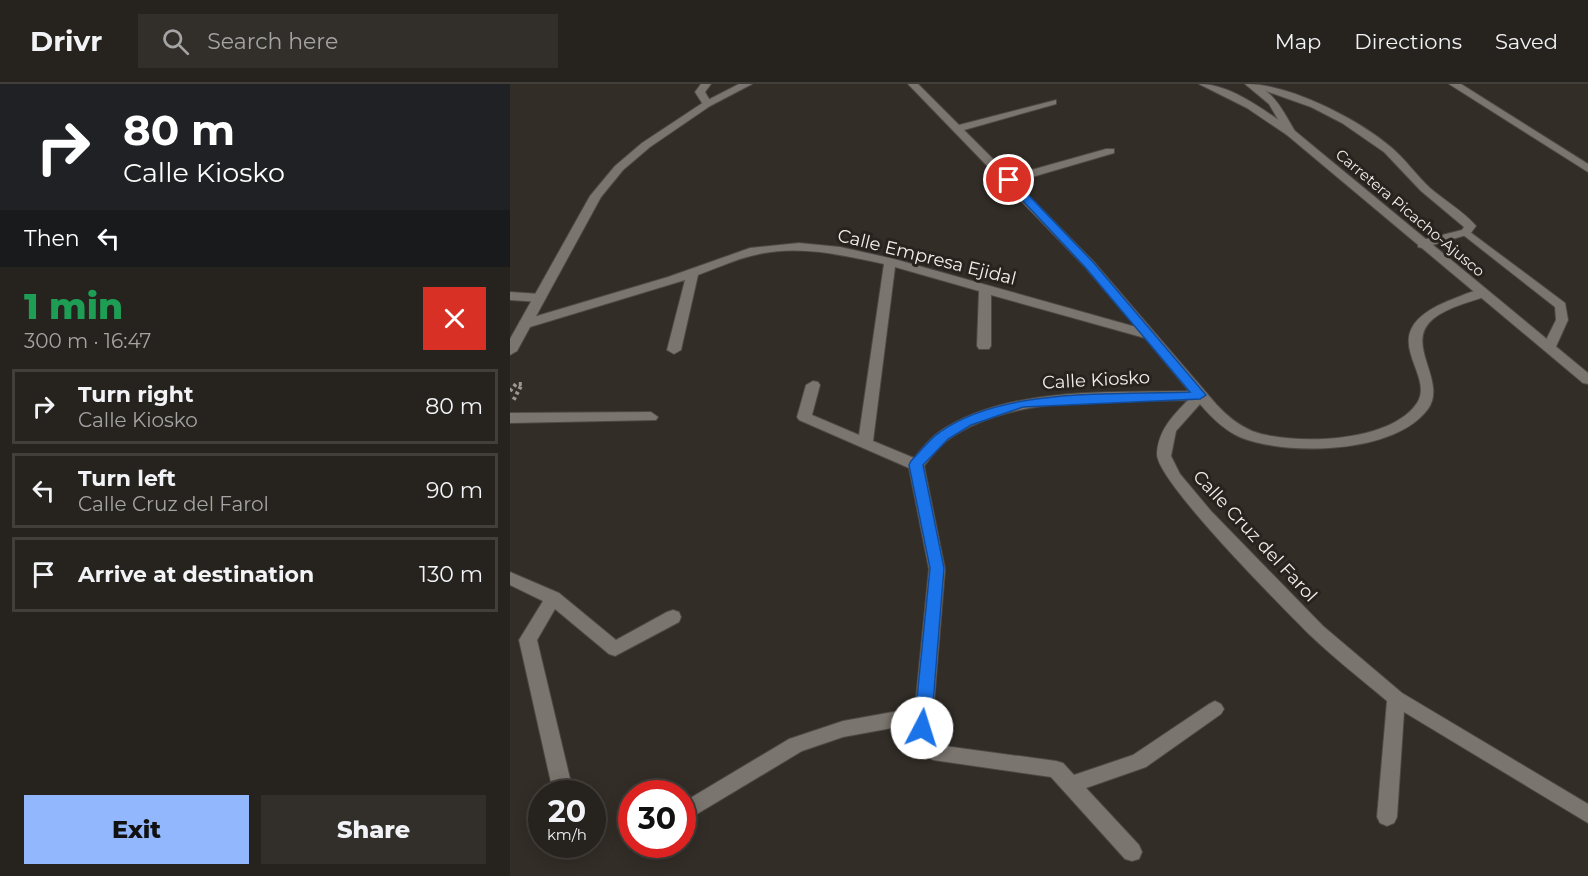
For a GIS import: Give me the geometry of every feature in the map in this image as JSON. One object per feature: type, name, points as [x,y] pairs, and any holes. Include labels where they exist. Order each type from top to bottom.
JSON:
[{"type":"street","points":[[706,84],[700,92],[706,104]]},
{"type":"street","points":[[510,351],[596,195],[619,168],[646,145],[706,104],[747,84]]},
{"type":"street","points":[[913,84],[1089,264],[1222,421],[1248,435],[1274,441],[1326,442],[1356,439],[1385,432],[1409,420],[1424,405],[1427,391],[1415,349],[1417,333],[1426,319],[1444,308],[1483,293]]},
{"type":"street","name":"Carretera Picacho-Ajusco","points":[[1204,84],[1251,106],[1291,133],[1588,380]]},
{"type":"street","points":[[1250,84],[1273,102],[1291,133]]},
{"type":"street","points":[[1250,84],[1315,105],[1346,121],[1388,150],[1425,189],[1466,220],[1470,226],[1466,232],[1422,244]]},
{"type":"street","points":[[1454,84],[1588,169]]},
{"type":"street","points":[[956,129],[1053,102]]},
{"type":"street","points":[[1009,180],[1110,151]]},
{"type":"street","points":[[1466,232],[1561,306],[1562,320],[1549,348]]},
{"type":"street","name":"Calle Empresa Ejidal","points":[[525,324],[692,274],[754,251],[799,247],[840,251],[890,262],[1148,335]]},
{"type":"street","points":[[865,444],[890,262]]},
{"type":"street","points":[[674,350],[692,274]]},
{"type":"street","points":[[984,346],[985,288]]},
{"type":"street","points":[[510,296],[540,298]]},
{"type":"street","points":[[813,385],[804,417],[916,465],[937,568],[921,742],[933,752],[1056,769],[1132,852]]},
{"type":"street","name":"Calle Kiosko","points":[[916,465],[943,436],[966,422],[1022,403],[1200,395]]},
{"type":"street","name":"Calle Cruz del Farol","points":[[1200,395],[1168,430],[1164,456],[1174,477],[1317,630],[1396,698],[1588,814]]},
{"type":"street","points":[[511,411],[651,417]]},
{"type":"street","points":[[510,578],[553,598],[615,649],[673,617]]},
{"type":"street","points":[[553,598],[528,640],[560,780]]},
{"type":"street","points":[[1387,817],[1396,698]]},
{"type":"street","points":[[1071,785],[1139,761],[1215,709]]},
{"type":"street","points":[[696,806],[796,745],[843,729],[924,714]]},
{"type":"path","points":[[510,391],[516,384],[522,384],[511,411]]},
{"type":"route","points":[[922,728],[937,568],[916,465],[943,436],[966,422],[1022,403],[1200,395],[1089,264],[1009,180]]}]
